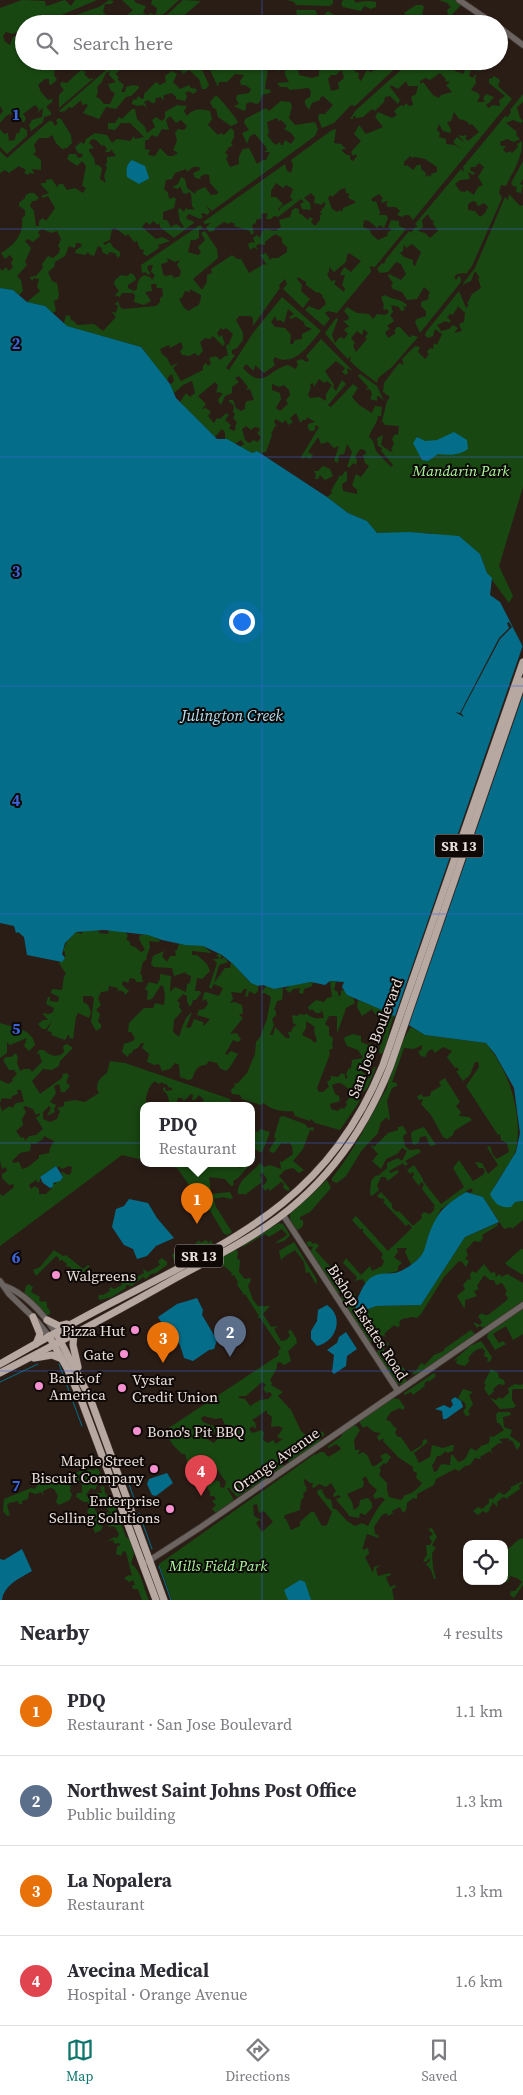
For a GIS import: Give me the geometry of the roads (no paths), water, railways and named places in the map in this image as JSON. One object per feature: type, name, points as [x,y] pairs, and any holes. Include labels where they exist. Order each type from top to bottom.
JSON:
[{"type":"main road","name":"San Jose Boulevard","points":[[58,1343],[155,1290],[176,1273],[241,1242],[282,1215],[323,1177],[352,1141],[375,1102],[523,662]]},
{"type":"main road","name":"San Jose Boulevard","points":[[53,1335],[118,1299],[181,1271],[200,1256],[253,1226],[282,1205],[306,1183],[337,1149],[356,1120],[398,1032],[523,680]]},
{"type":"main road","points":[[282,1215],[282,1209],[307,1187],[306,1183]]},
{"type":"main road","points":[[241,1242],[243,1238],[253,1231],[253,1226]]},
{"type":"main road","points":[[46,1320],[54,1325],[63,1326],[112,1299],[118,1299]]},
{"type":"main road","points":[[33,1317],[40,1334],[35,1344]]},
{"type":"main road","points":[[74,1334],[74,1352],[80,1377],[146,1563],[156,1600]]},
{"type":"main road","points":[[53,1335],[80,1377]]},
{"type":"main road","name":"SR 13","points":[[0,1364],[53,1335]]},
{"type":"main road","points":[[58,1343],[64,1361],[97,1429]]},
{"type":"main road","name":"SR 13","points":[[0,1374],[58,1343]]},
{"type":"main road","points":[[28,1359],[52,1355],[64,1361]]},
{"type":"main road","points":[[146,1563],[164,1600]]},
{"type":"street","points":[[459,0],[481,15]]},
{"type":"street","points":[[508,34],[523,45]]},
{"type":"street","name":"Bishop Estates Road","points":[[282,1215],[398,1391],[523,1305]]},
{"type":"street","points":[[0,1281],[10,1294],[53,1335]]},
{"type":"street","points":[[5,1286],[13,1289],[46,1320],[53,1335]]},
{"type":"street","name":"Orange Avenue","points":[[146,1563],[398,1391]]},
{"type":"water","points":[[132,160],[145,166],[149,178],[139,184],[127,177],[127,167]]},
{"type":"water","name":"Julington Creek","points":[[0,288],[13,290],[27,302],[45,306],[67,326],[141,347],[170,384],[176,398],[217,439],[227,439],[252,453],[257,451],[348,513],[367,521],[377,533],[409,532],[459,536],[480,554],[487,573],[492,578],[490,595],[500,602],[523,647],[523,1201],[515,1202],[511,1207],[503,1207],[496,1203],[490,1194],[516,1152],[520,1133],[514,1088],[495,1054],[486,1043],[425,1035],[389,1013],[347,995],[342,987],[344,982],[330,981],[325,985],[311,982],[274,989],[263,985],[258,986],[251,983],[222,955],[203,946],[185,945],[148,935],[104,930],[76,932],[65,943],[62,954],[65,958],[62,962],[27,955],[24,937],[18,932],[16,933],[14,926],[0,923]]},
{"type":"water","points":[[454,432],[467,440],[468,449],[457,454],[438,454],[428,461],[422,460],[413,443],[417,437],[425,441],[437,440]]},
{"type":"water","points":[[56,1166],[63,1177],[60,1181],[53,1183],[53,1187],[50,1188],[43,1183],[40,1177]]},
{"type":"water","points":[[466,1192],[483,1197],[499,1222],[465,1237],[421,1305],[376,1306],[361,1312],[356,1308],[360,1293],[369,1279],[379,1274],[401,1271],[421,1256],[432,1226],[439,1214],[447,1205]]},
{"type":"water","points":[[129,1199],[148,1203],[157,1218],[174,1238],[156,1246],[147,1256],[137,1259],[133,1249],[124,1245],[112,1227],[116,1209],[124,1206]]},
{"type":"water","points":[[197,1298],[203,1310],[202,1315],[217,1340],[214,1349],[209,1350],[193,1361],[184,1358],[180,1345],[171,1331],[166,1330],[158,1317],[177,1304]]},
{"type":"water","points":[[327,1305],[336,1316],[336,1328],[329,1340],[317,1346],[311,1339],[311,1331],[317,1321],[318,1310]]},
{"type":"water","points":[[346,1332],[357,1349],[347,1356],[346,1366],[334,1374],[332,1372],[334,1355],[327,1350],[337,1343],[339,1337]]},
{"type":"water","points":[[455,1397],[461,1401],[463,1407],[446,1419],[443,1419],[442,1411],[435,1409],[444,1405],[450,1408],[453,1405],[451,1400]]},
{"type":"water","points":[[167,1473],[173,1483],[156,1496],[152,1495],[147,1484],[149,1479]]},
{"type":"water","points":[[22,1549],[32,1571],[9,1586],[2,1600],[0,1600],[0,1559],[4,1560]]},
{"type":"water","points":[[300,1580],[305,1582],[311,1600],[288,1600],[284,1590]]},
{"type":"waterway","points":[[0,1382],[38,1364]]},
{"type":"waterway","points":[[59,1364],[82,1426]]},
{"type":"waterway","points":[[126,1476],[135,1501]]},
{"type":"waterway","points":[[139,1513],[152,1549]]},
{"type":"waterway","points":[[159,1566],[171,1600]]},
{"type":"place","name":"PDQ","points":[[197,1224]]},
{"type":"place","name":"Walgreens","points":[[56,1275]]},
{"type":"place","name":"Pizza Hut","points":[[135,1330]]},
{"type":"place","name":"Gate","points":[[124,1354]]},
{"type":"place","name":"Northwest Saint Johns Post Office","points":[[230,1357]]},
{"type":"place","name":"La Nopalera","points":[[163,1363]]},
{"type":"place","name":"Bank of America","points":[[39,1386]]},
{"type":"place","name":"Vystar Credit Union","points":[[122,1388]]},
{"type":"place","name":"Bono's Pit BBQ","points":[[137,1431]]},
{"type":"place","name":"Maple Street Biscuit Company","points":[[154,1469]]},
{"type":"place","name":"Avecina Medical","points":[[201,1496]]},
{"type":"place","name":"Enterprise Selling Solutions","points":[[170,1509]]},
{"type":"park label","name":"Mandarin Park","points":[[461,470]]},
{"type":"park label","name":"Mills Field Park","points":[[218,1565]]}]
